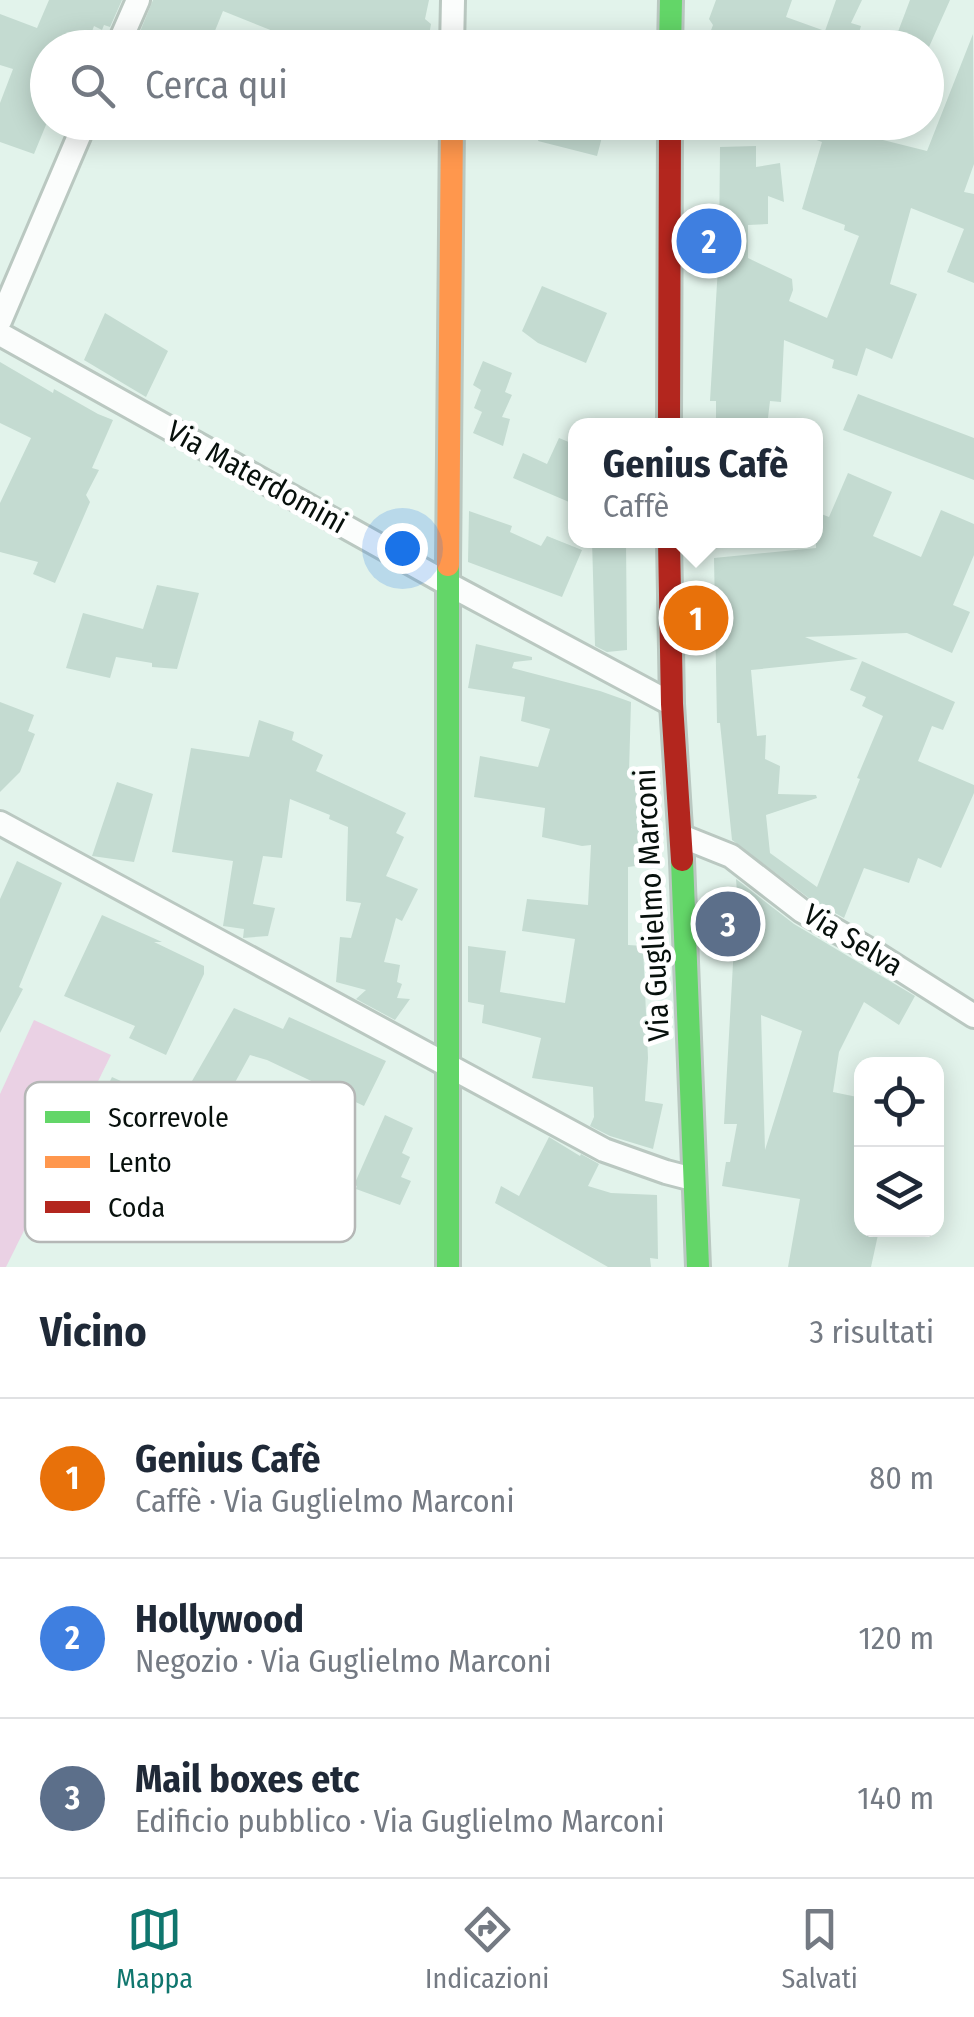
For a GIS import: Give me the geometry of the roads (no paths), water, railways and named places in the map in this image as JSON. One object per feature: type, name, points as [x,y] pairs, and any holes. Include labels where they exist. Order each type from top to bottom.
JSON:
[{"type":"street","points":[[125,30],[138,0]]},
{"type":"street","points":[[452,30],[453,0]]},
{"type":"street","points":[[670,30],[671,0]]},
{"type":"street","points":[[0,321],[77,140]]},
{"type":"street","points":[[448,1267],[452,140]]},
{"type":"street","points":[[669,418],[670,140]]},
{"type":"street","name":"Via Materdomini","points":[[0,334],[672,704]]},
{"type":"street","name":"Via Guglielmo Marconi","points":[[670,548],[672,704],[698,1267]]},
{"type":"street","points":[[0,823],[604,1150],[694,1180]]},
{"type":"street","name":"Via Selva","points":[[680,836],[732,856],[802,910],[974,1016]]},
{"type":"place","name":"Hollywood","points":[[709,241]]},
{"type":"place","name":"Genius Cafè","points":[[696,618]]},
{"type":"place","name":"Mail boxes etc","points":[[728,924]]}]
